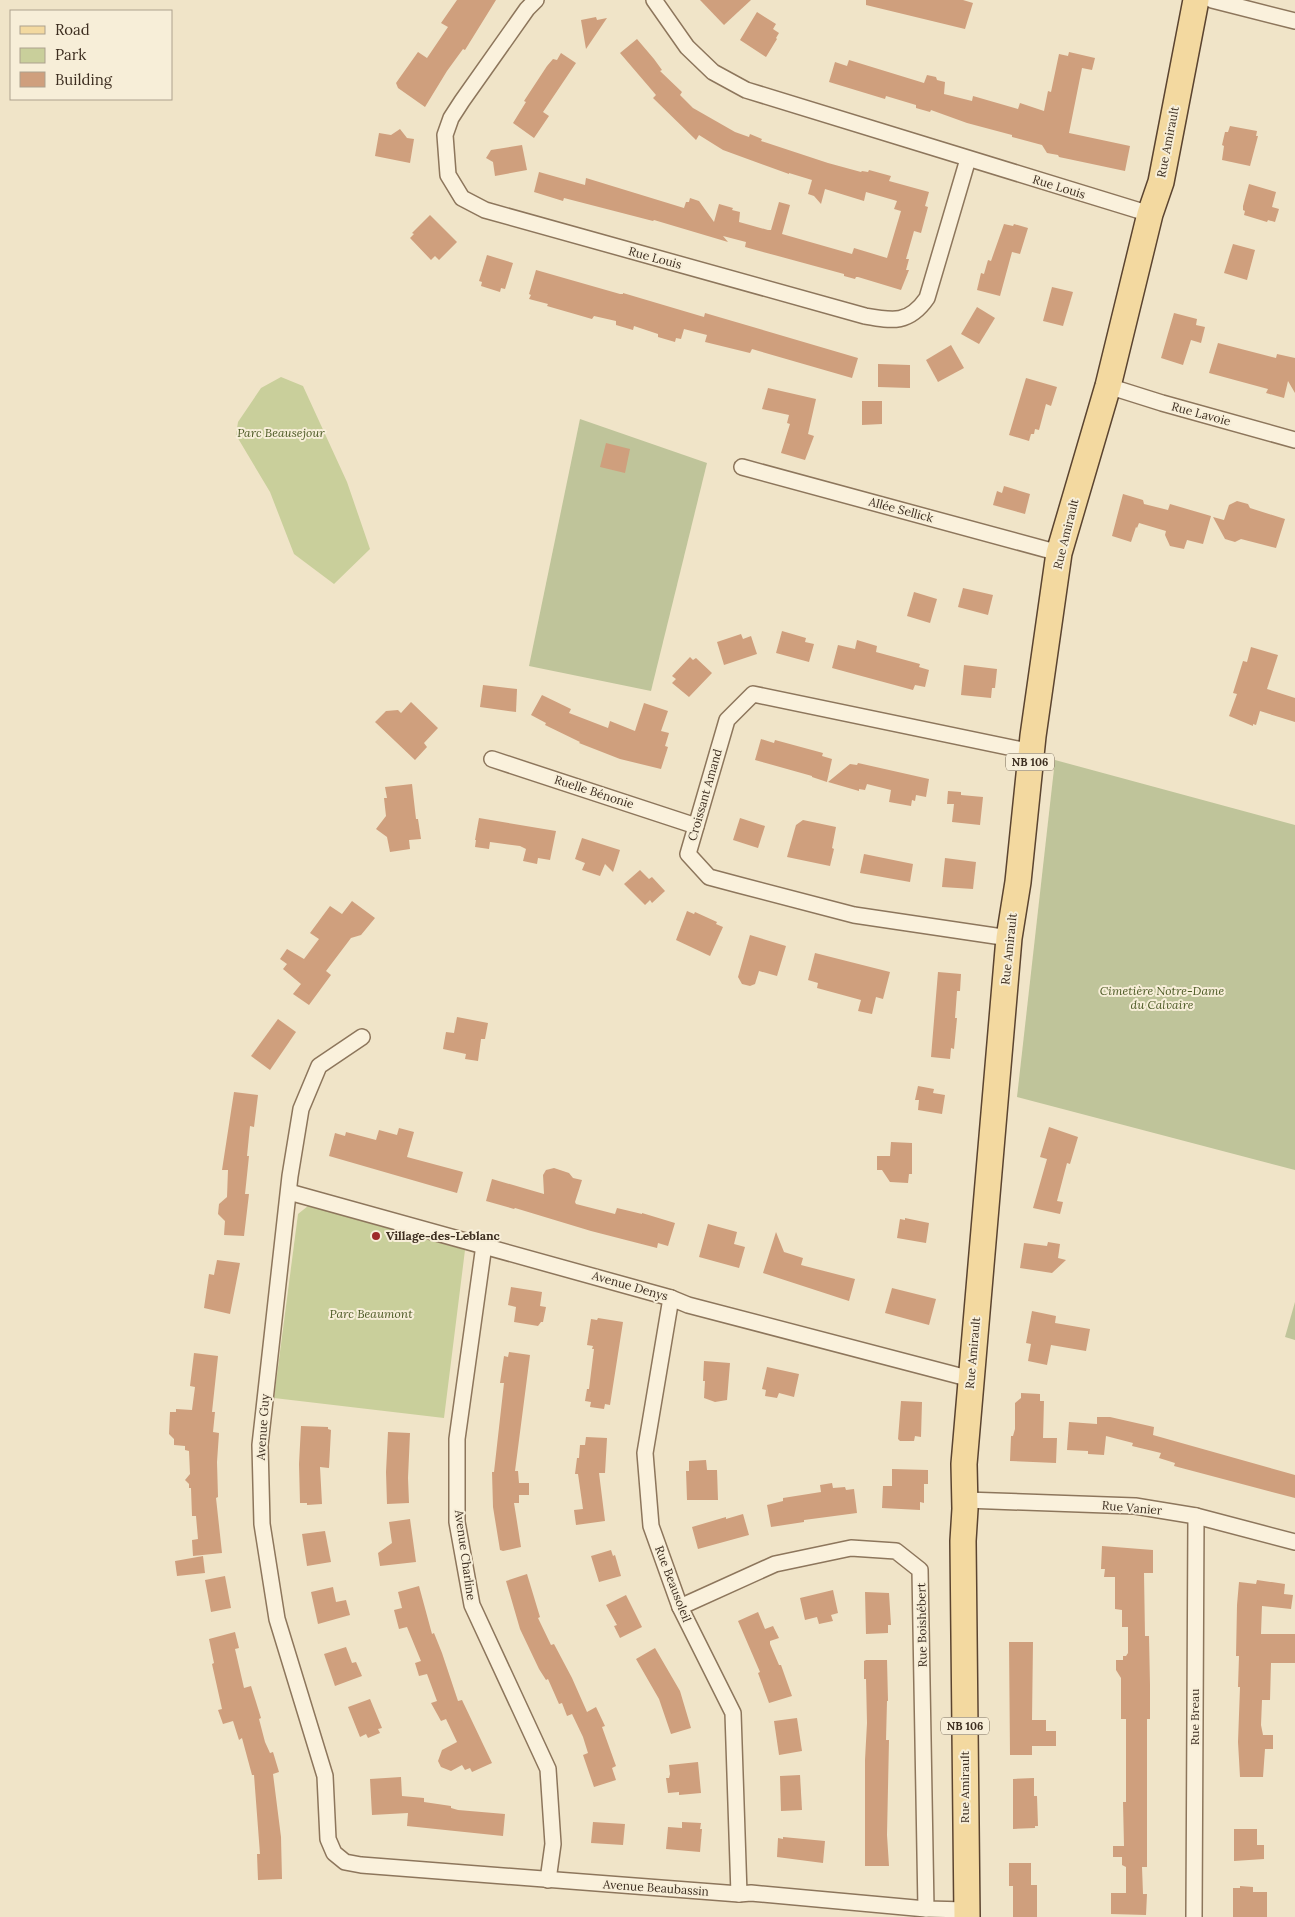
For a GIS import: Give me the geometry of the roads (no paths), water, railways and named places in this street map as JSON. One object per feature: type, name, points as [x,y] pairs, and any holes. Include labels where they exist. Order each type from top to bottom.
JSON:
[{"type":"main road","name":"Rue Amirault","points":[[967,1914],[963,1550],[964,1464],[1009,938],[1018,882],[1032,752],[1059,553],[1108,386],[1150,214],[1161,182],[1196,0]]},
{"type":"street","name":"Rue Louis","points":[[536,0],[527,9],[462,101],[445,135],[448,175],[462,198],[485,210],[866,316],[892,321],[912,315],[927,298],[968,159]]},
{"type":"street","name":"Rue Louis","points":[[654,0],[687,47],[713,72],[746,90],[1150,214]]},
{"type":"street","points":[[1212,0],[1295,20]]},
{"type":"street","name":"Rue Lavoie","points":[[1108,386],[1295,440]]},
{"type":"street","name":"Allée Sellick","points":[[742,467],[1059,553]]},
{"type":"street","name":"Croissant Amand","points":[[1009,938],[854,915],[709,877],[688,854],[727,720],[754,694],[1032,752]]},
{"type":"street","name":"Ruelle Bénonie","points":[[492,759],[696,826]]},
{"type":"street","name":"Avenue Guy","points":[[345,1862],[334,1853],[328,1839],[325,1776],[276,1619],[262,1524],[260,1446],[289,1192],[301,1109],[319,1066],[362,1037]]},
{"type":"street","name":"Avenue Denys","points":[[289,1192],[484,1245],[671,1298],[688,1305],[971,1379]]},
{"type":"street","name":"Avenue Charline","points":[[484,1245],[457,1438],[457,1522],[472,1605],[548,1769],[553,1844],[548,1880]]},
{"type":"street","name":"Rue Beausoleil","points":[[671,1298],[645,1454],[651,1526],[680,1607],[733,1713],[739,1894]]},
{"type":"street","name":"Rue Vanier","points":[[965,1500],[1135,1506],[1196,1516],[1295,1542]]},
{"type":"street","name":"Rue Breau","points":[[1194,1917],[1196,1516]]},
{"type":"street","name":"Rue Boishébert","points":[[680,1607],[775,1564],[851,1548],[896,1551],[920,1570],[926,1908]]},
{"type":"street","name":"Avenue Beaubassin","points":[[345,1862],[361,1865],[548,1880],[739,1894],[751,1892],[926,1908],[967,1914]]},
{"type":"place","name":"Village-des-Leblanc","points":[[376,1236]]},
{"type":"park label","name":"Parc Beausejour","points":[[281,433]]},
{"type":"park label","name":"Cimetière Notre-Dame du Calvaire","points":[[1162,998]]},
{"type":"park label","name":"Parc Beaumont","points":[[371,1314]]}]
